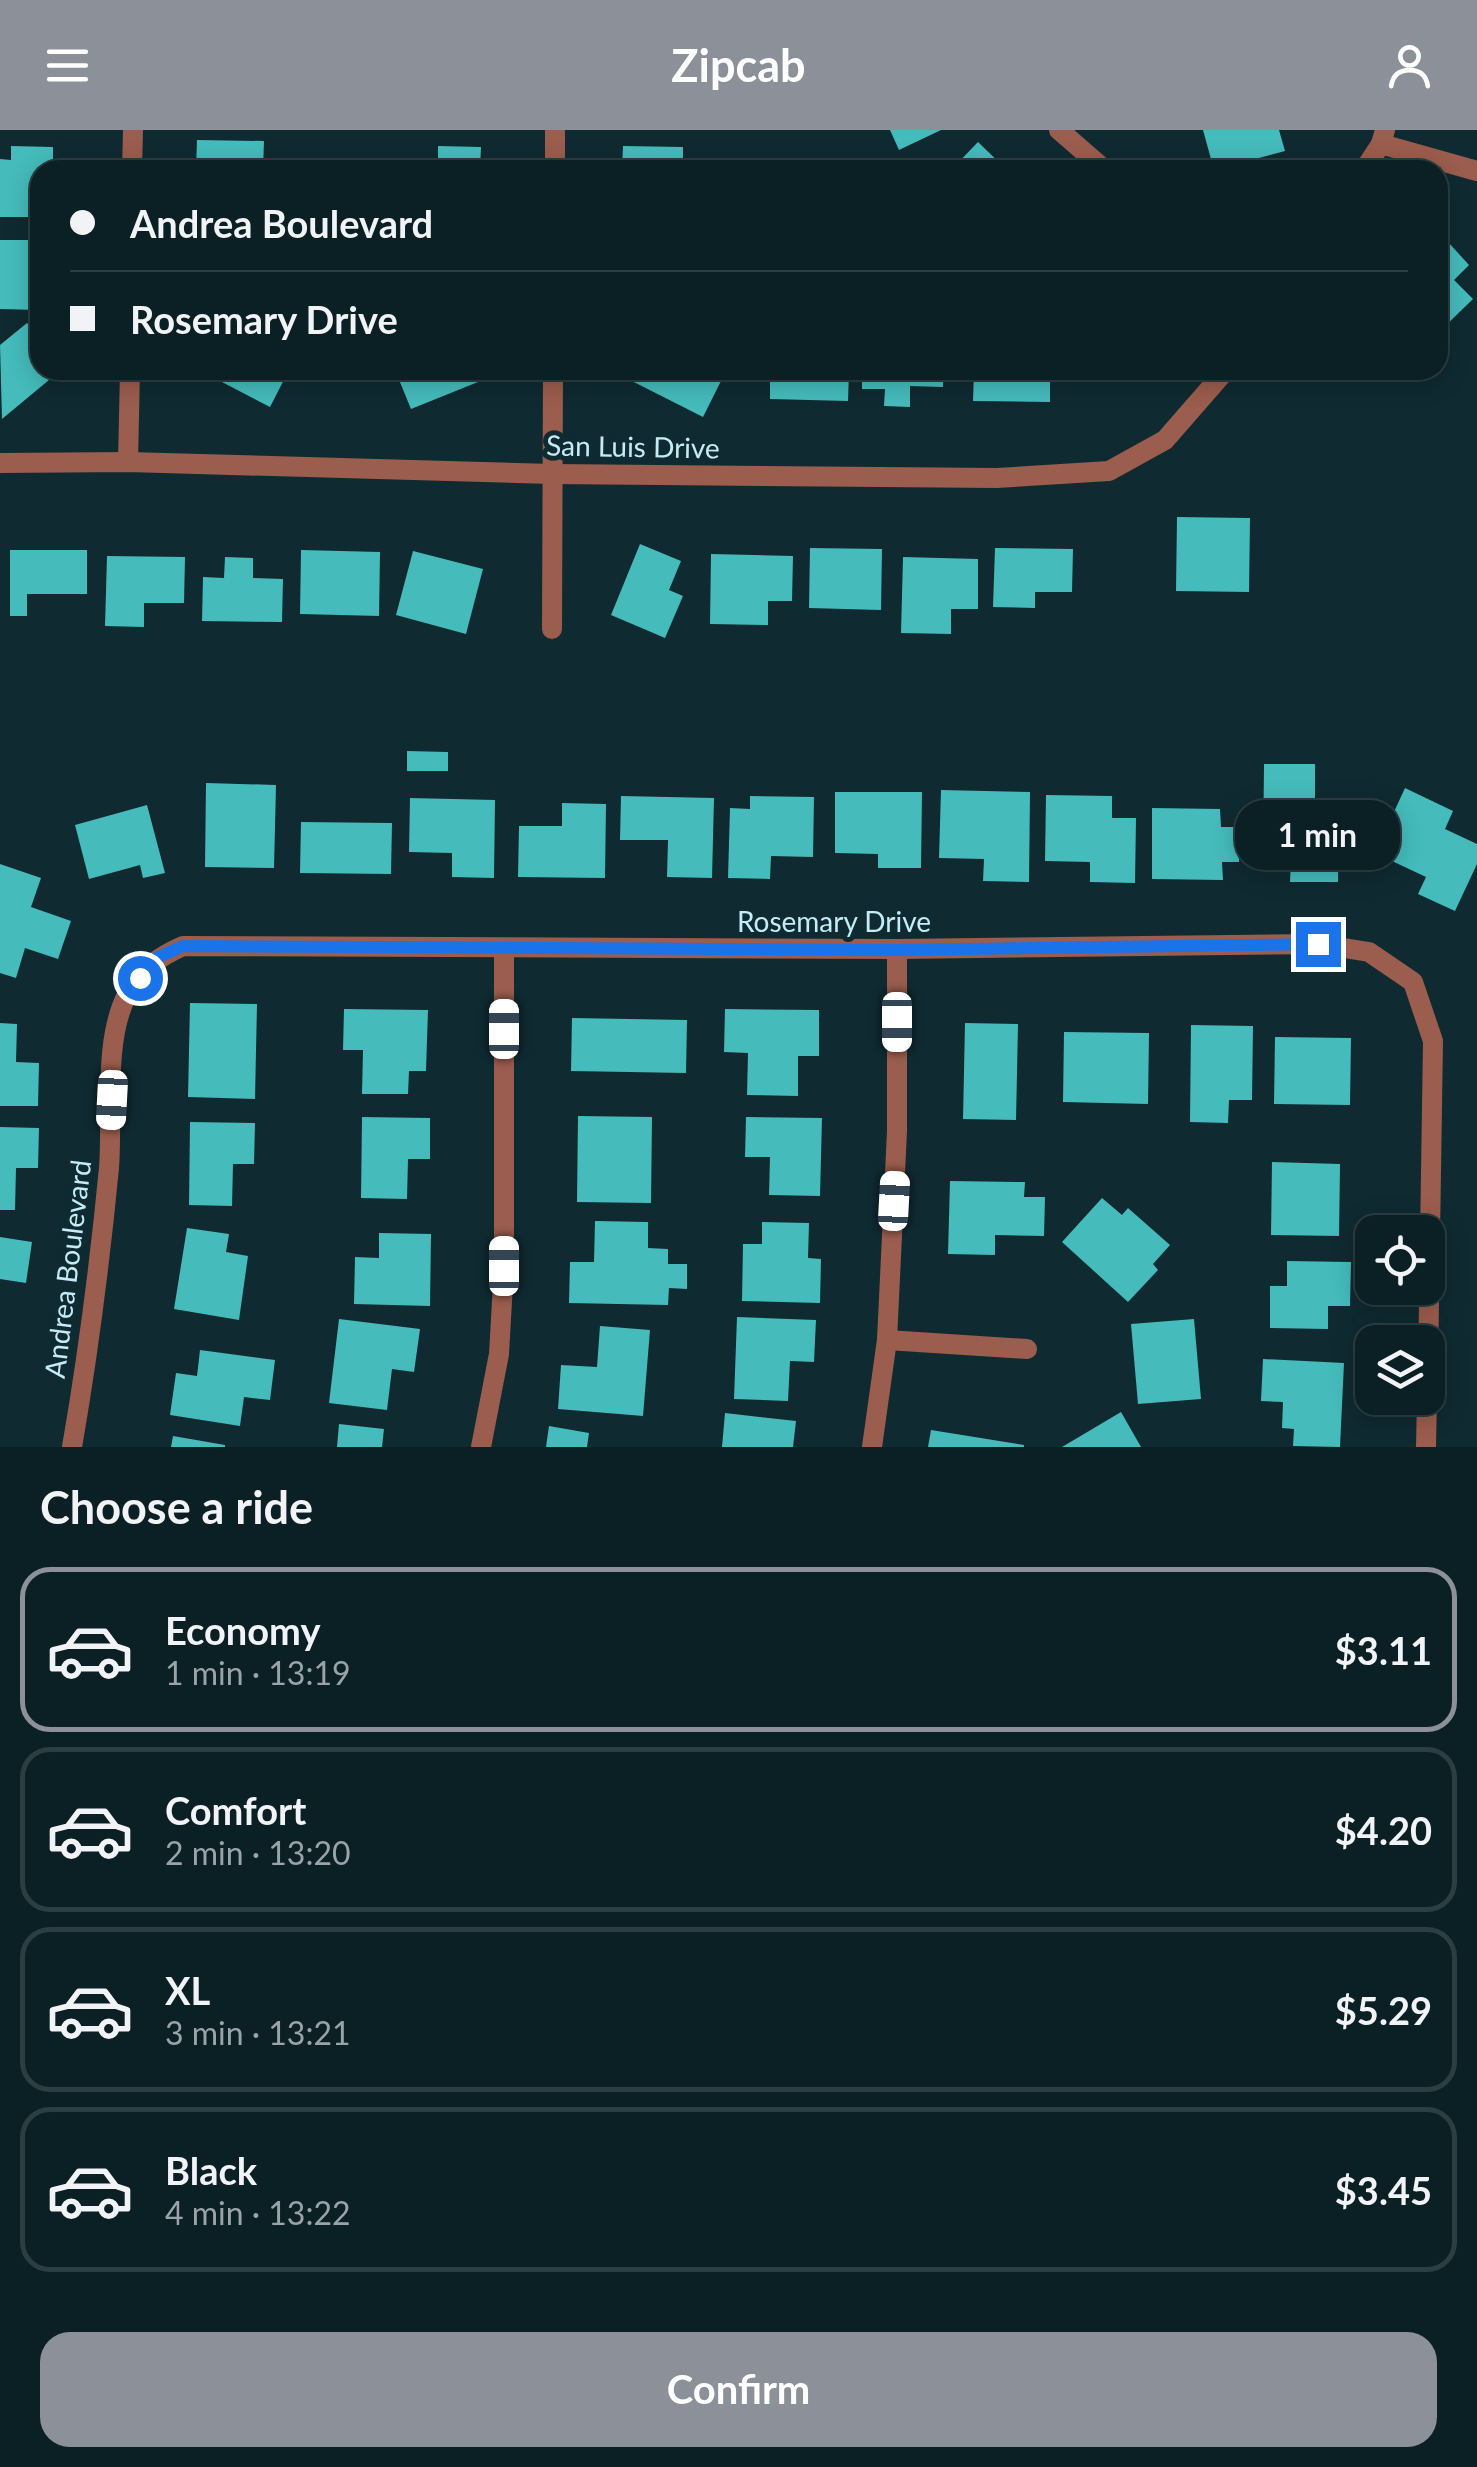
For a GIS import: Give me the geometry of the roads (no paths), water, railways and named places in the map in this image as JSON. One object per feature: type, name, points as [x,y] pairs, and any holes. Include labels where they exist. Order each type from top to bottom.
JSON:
[{"type":"street","points":[[132,160],[133,130]]},
{"type":"street","points":[[555,130],[555,160]]},
{"type":"street","points":[[1059,130],[1094,160]]},
{"type":"street","points":[[1370,160],[1383,137],[1447,160]]},
{"type":"street","points":[[1448,161],[1477,171]]},
{"type":"street","points":[[128,462],[130,380]]},
{"type":"street","points":[[552,630],[553,380]]},
{"type":"street","name":"San Luis Drive","points":[[0,463],[997,478],[1109,470],[1166,440],[1217,380]]},
{"type":"street","name":"Rosemary Drive","points":[[183,946],[897,950],[1318,944],[1369,952],[1412,982],[1433,1041],[1429,1325]]},
{"type":"street","name":"Andrea Boulevard","points":[[72,1447],[87,1362],[109,1164],[114,1036],[126,996],[152,960],[183,946]]},
{"type":"street","points":[[481,1447],[499,1354],[504,1266],[504,950]]},
{"type":"street","points":[[872,1447],[888,1340],[898,1131],[897,950]]},
{"type":"street","points":[[888,1340],[1028,1349]]},
{"type":"street","points":[[1426,1447],[1427,1415]]}]
